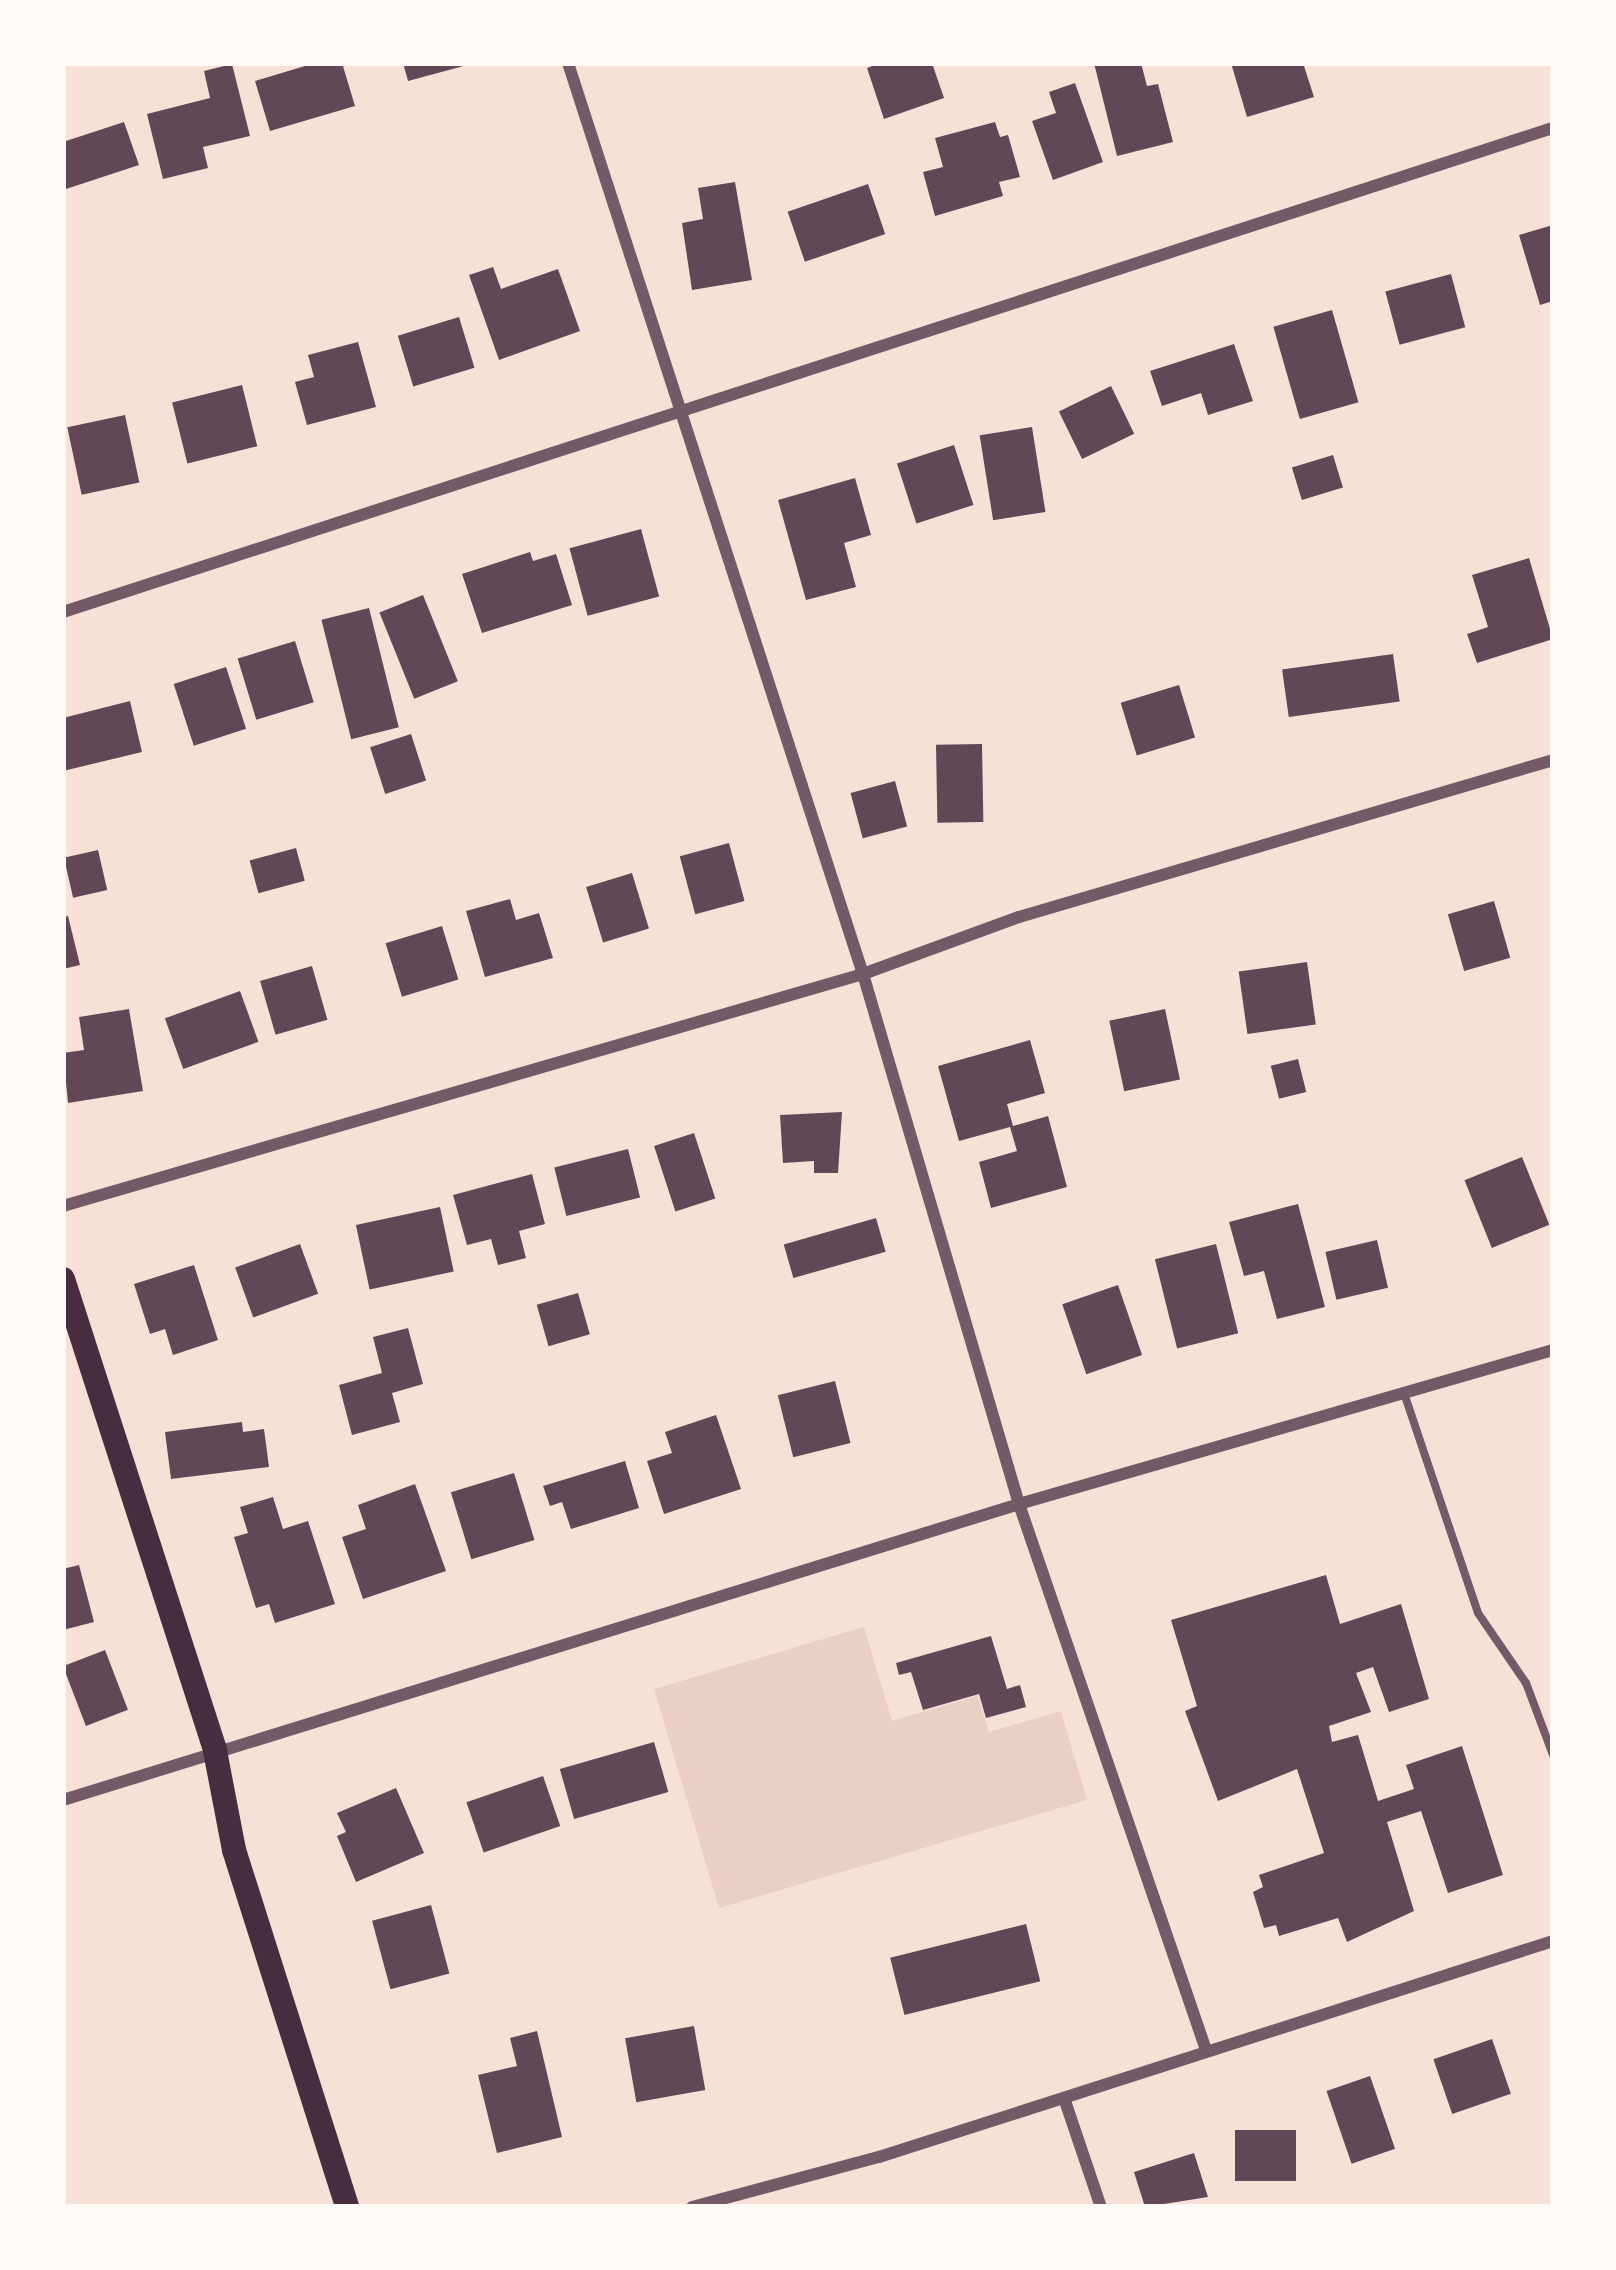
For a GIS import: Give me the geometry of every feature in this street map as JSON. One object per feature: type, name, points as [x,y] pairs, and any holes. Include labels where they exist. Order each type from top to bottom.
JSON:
[{"type":"main road","points":[[63,1280],[215,1751],[234,1850],[347,2207]]},
{"type":"street","points":[[568,63],[863,974],[1019,1504],[1206,2050]]},
{"type":"street","points":[[63,612],[1553,128]]},
{"type":"street","points":[[63,1206],[863,974],[1019,916],[1553,760]]},
{"type":"street","points":[[63,1800],[1019,1504],[1553,1350]]},
{"type":"street","points":[[692,2207],[1064,2098],[1553,1941]]},
{"type":"street","points":[[1064,2098],[1101,2207]]},
{"type":"lane","points":[[1404,1393],[1478,1613],[1526,1683],[1553,1755]]},
{"type":"shaded area","points":[[864,1627],[892,1721],[977,1696],[989,1732],[1061,1711],[1087,1800],[719,1908],[654,1689]]},
{"type":"building","points":[[315,63],[342,63],[355,106],[270,131],[255,81]]},
{"type":"building","points":[[403,63],[471,63],[471,64],[408,81]]},
{"type":"building","points":[[880,63],[932,63],[944,98],[884,119],[867,68]]},
{"type":"building","points":[[1094,63],[1141,63],[1147,86],[1158,84],[1173,142],[1117,156]]},
{"type":"building","points":[[1231,63],[1303,63],[1314,97],[1247,117]]},
{"type":"building","points":[[232,64],[250,136],[203,147],[208,168],[163,179],[147,114],[210,98],[204,71]]},
{"type":"building","points":[[1075,83],[1103,162],[1053,180],[1032,121],[1056,113],[1049,92]]},
{"type":"building","points":[[124,122],[139,165],[63,190],[63,142]]},
{"type":"building","points":[[995,122],[1000,137],[1008,135],[1020,177],[999,182],[1003,196],[935,216],[923,172],[943,167],[935,138]]},
{"type":"building","points":[[735,182],[752,280],[692,290],[682,223],[703,219],[698,188]]},
{"type":"building","points":[[868,184],[885,234],[805,262],[788,212]]},
{"type":"building","points":[[1553,225],[1553,301],[1540,305],[1519,235]]},
{"type":"building","points":[[493,267],[501,289],[558,269],[580,331],[499,360],[469,275]]},
{"type":"building","points":[[1451,274],[1465,327],[1400,345],[1385,292]]},
{"type":"building","points":[[1332,310],[1358,402],[1300,419],[1273,327]]},
{"type":"building","points":[[459,317],[474,368],[413,386],[398,336]]},
{"type":"building","points":[[358,342],[376,407],[307,425],[295,382],[314,377],[308,355]]},
{"type":"building","points":[[1234,344],[1253,401],[1208,415],[1201,393],[1162,406],[1150,371]]},
{"type":"building","points":[[242,385],[257,446],[187,464],[172,402]]},
{"type":"building","points":[[1111,386],[1134,434],[1082,459],[1059,411]]},
{"type":"building","points":[[125,415],[139,482],[82,495],[67,427]]},
{"type":"building","points":[[1032,427],[1045,512],[993,520],[980,435]]},
{"type":"building","points":[[954,445],[973,505],[916,523],[897,464]]},
{"type":"building","points":[[1333,455],[1343,488],[1302,500],[1292,468]]},
{"type":"building","points":[[855,478],[871,535],[844,543],[856,587],[806,600],[778,500]]},
{"type":"building","points":[[641,529],[659,597],[588,616],[570,548]]},
{"type":"building","points":[[530,552],[533,561],[556,554],[572,605],[482,633],[462,574]]},
{"type":"building","points":[[1529,558],[1553,639],[1477,663],[1467,634],[1488,627],[1472,575]]},
{"type":"building","points":[[423,595],[458,681],[414,699],[379,613]]},
{"type":"building","points":[[369,608],[399,727],[351,739],[321,620]]},
{"type":"building","points":[[295,641],[314,702],[256,720],[238,659]]},
{"type":"building","points":[[1393,654],[1400,702],[1289,717],[1282,670]]},
{"type":"building","points":[[226,667],[246,729],[194,746],[174,684]]},
{"type":"building","points":[[1179,685],[1195,738],[1137,755],[1121,703]]},
{"type":"building","points":[[130,701],[142,752],[63,771],[63,718]]},
{"type":"building","points":[[411,734],[426,781],[385,794],[370,747]]},
{"type":"building","points":[[982,744],[983,822],[937,823],[936,745]]},
{"type":"building","points":[[895,781],[907,826],[863,838],[851,793]]},
{"type":"building","points":[[729,843],[745,901],[695,914],[680,856]]},
{"type":"building","points":[[296,848],[305,881],[258,893],[250,860]]},
{"type":"building","points":[[98,850],[107,890],[73,898],[64,858]]},
{"type":"building","points":[[632,873],[649,928],[603,942],[586,887]]},
{"type":"building","points":[[510,899],[516,920],[539,913],[553,958],[485,977],[466,911]]},
{"type":"building","points":[[1494,901],[1510,958],[1464,971],[1448,914]]},
{"type":"building","points":[[68,916],[80,965],[63,969],[63,917]]},
{"type":"building","points":[[442,926],[458,980],[402,997],[386,943]]},
{"type":"building","points":[[1307,962],[1316,1024],[1247,1034],[1239,972]]},
{"type":"building","points":[[312,966],[327,1020],[276,1035],[260,981]]},
{"type":"building","points":[[240,991],[258,1042],[183,1069],[165,1018]]},
{"type":"building","points":[[129,1009],[143,1091],[68,1103],[63,1053],[84,1050],[79,1017]]},
{"type":"building","points":[[1165,1009],[1180,1079],[1124,1091],[1109,1021]]},
{"type":"building","points":[[1030,1040],[1045,1093],[1007,1104],[1013,1126],[1048,1116],[1067,1187],[991,1208],[979,1162],[1017,1151],[1010,1127],[959,1141],[938,1066]]},
{"type":"building","points":[[1298,1059],[1306,1092],[1279,1099],[1271,1066]]},
{"type":"building","points":[[842,1112],[838,1173],[814,1173],[814,1161],[783,1163],[780,1115]]},
{"type":"building","points":[[694,1133],[715,1199],[675,1212],[654,1146]]},
{"type":"building","points":[[628,1149],[640,1198],[566,1216],[554,1167]]},
{"type":"building","points":[[1522,1157],[1549,1225],[1492,1248],[1465,1180]]},
{"type":"building","points":[[532,1174],[545,1224],[519,1231],[526,1258],[498,1265],[491,1239],[467,1245],[453,1195]]},
{"type":"building","points":[[1298,1204],[1325,1307],[1277,1319],[1264,1271],[1244,1276],[1229,1222]]},
{"type":"building","points":[[440,1207],[454,1272],[370,1289],[356,1225]]},
{"type":"building","points":[[876,1218],[886,1252],[793,1278],[784,1244]]},
{"type":"building","points":[[1377,1240],[1388,1288],[1336,1300],[1325,1252]]},
{"type":"building","points":[[300,1244],[318,1294],[253,1317],[235,1268]]},
{"type":"building","points":[[1216,1244],[1238,1333],[1177,1349],[1155,1259]]},
{"type":"building","points":[[194,1265],[218,1340],[173,1355],[165,1329],[150,1334],[134,1284]]},
{"type":"building","points":[[1118,1285],[1142,1355],[1086,1374],[1062,1304]]},
{"type":"building","points":[[578,1293],[590,1334],[549,1346],[537,1305]]},
{"type":"building","points":[[408,1328],[423,1384],[392,1393],[400,1422],[352,1435],[339,1385],[382,1373],[373,1337]]},
{"type":"building","points":[[835,1381],[850,1443],[793,1457],[778,1395]]},
{"type":"building","points":[[716,1415],[741,1489],[664,1514],[647,1461],[672,1453],[665,1432]]},
{"type":"building","points":[[242,1422],[243,1432],[264,1429],[269,1467],[171,1479],[165,1432]]},
{"type":"building","points":[[625,1461],[639,1508],[571,1529],[562,1502],[550,1506],[543,1486]]},
{"type":"building","points":[[514,1473],[534,1540],[471,1559],[451,1492]]},
{"type":"building","points":[[415,1484],[446,1571],[363,1599],[342,1537],[366,1529],[358,1505]]},
{"type":"building","points":[[273,1497],[283,1529],[308,1521],[335,1604],[275,1623],[269,1604],[256,1608],[234,1537],[248,1533],[240,1507]]},
{"type":"building","points":[[79,1565],[94,1622],[63,1630],[63,1569]]},
{"type":"building","points":[[1326,1575],[1340,1624],[1401,1604],[1429,1699],[1389,1712],[1373,1667],[1356,1673],[1371,1712],[1329,1726],[1332,1742],[1358,1735],[1378,1801],[1414,1789],[1406,1765],[1462,1746],[1503,1875],[1448,1893],[1421,1811],[1387,1822],[1414,1911],[1347,1942],[1338,1918],[1279,1936],[1276,1925],[1264,1928],[1253,1892],[1263,1887],[1259,1875],[1324,1853],[1297,1769],[1218,1801],[1185,1711],[1197,1706],[1171,1620]]},
{"type":"building","points":[[991,1636],[1007,1689],[1020,1685],[1026,1707],[986,1718],[979,1694],[923,1710],[911,1672],[899,1675],[896,1663]]},
{"type":"building","points":[[105,1650],[128,1710],[86,1726],[63,1666]]},
{"type":"building","points":[[654,1742],[668,1792],[574,1819],[560,1769]]},
{"type":"building","points":[[543,1776],[560,1826],[484,1852],[466,1802]]},
{"type":"building","points":[[396,1788],[424,1853],[356,1882],[337,1836],[346,1832],[337,1813]]},
{"type":"building","points":[[431,1905],[449,1974],[390,1989],[372,1921]]},
{"type":"building","points":[[1026,1924],[1040,1981],[904,2015],[890,1958]]},
{"type":"building","points":[[694,2026],[705,2090],[636,2102],[625,2038]]},
{"type":"building","points":[[537,2031],[562,2137],[497,2153],[478,2075],[517,2066],[510,2038]]},
{"type":"building","points":[[1492,2039],[1511,2094],[1452,2114],[1433,2059]]},
{"type":"building","points":[[1370,2076],[1395,2149],[1352,2164],[1327,2091]]},
{"type":"building","points":[[1235,2130],[1296,2130],[1296,2181],[1235,2181]]},
{"type":"building","points":[[1194,2153],[1208,2197],[1145,2207],[1134,2172]]}]
